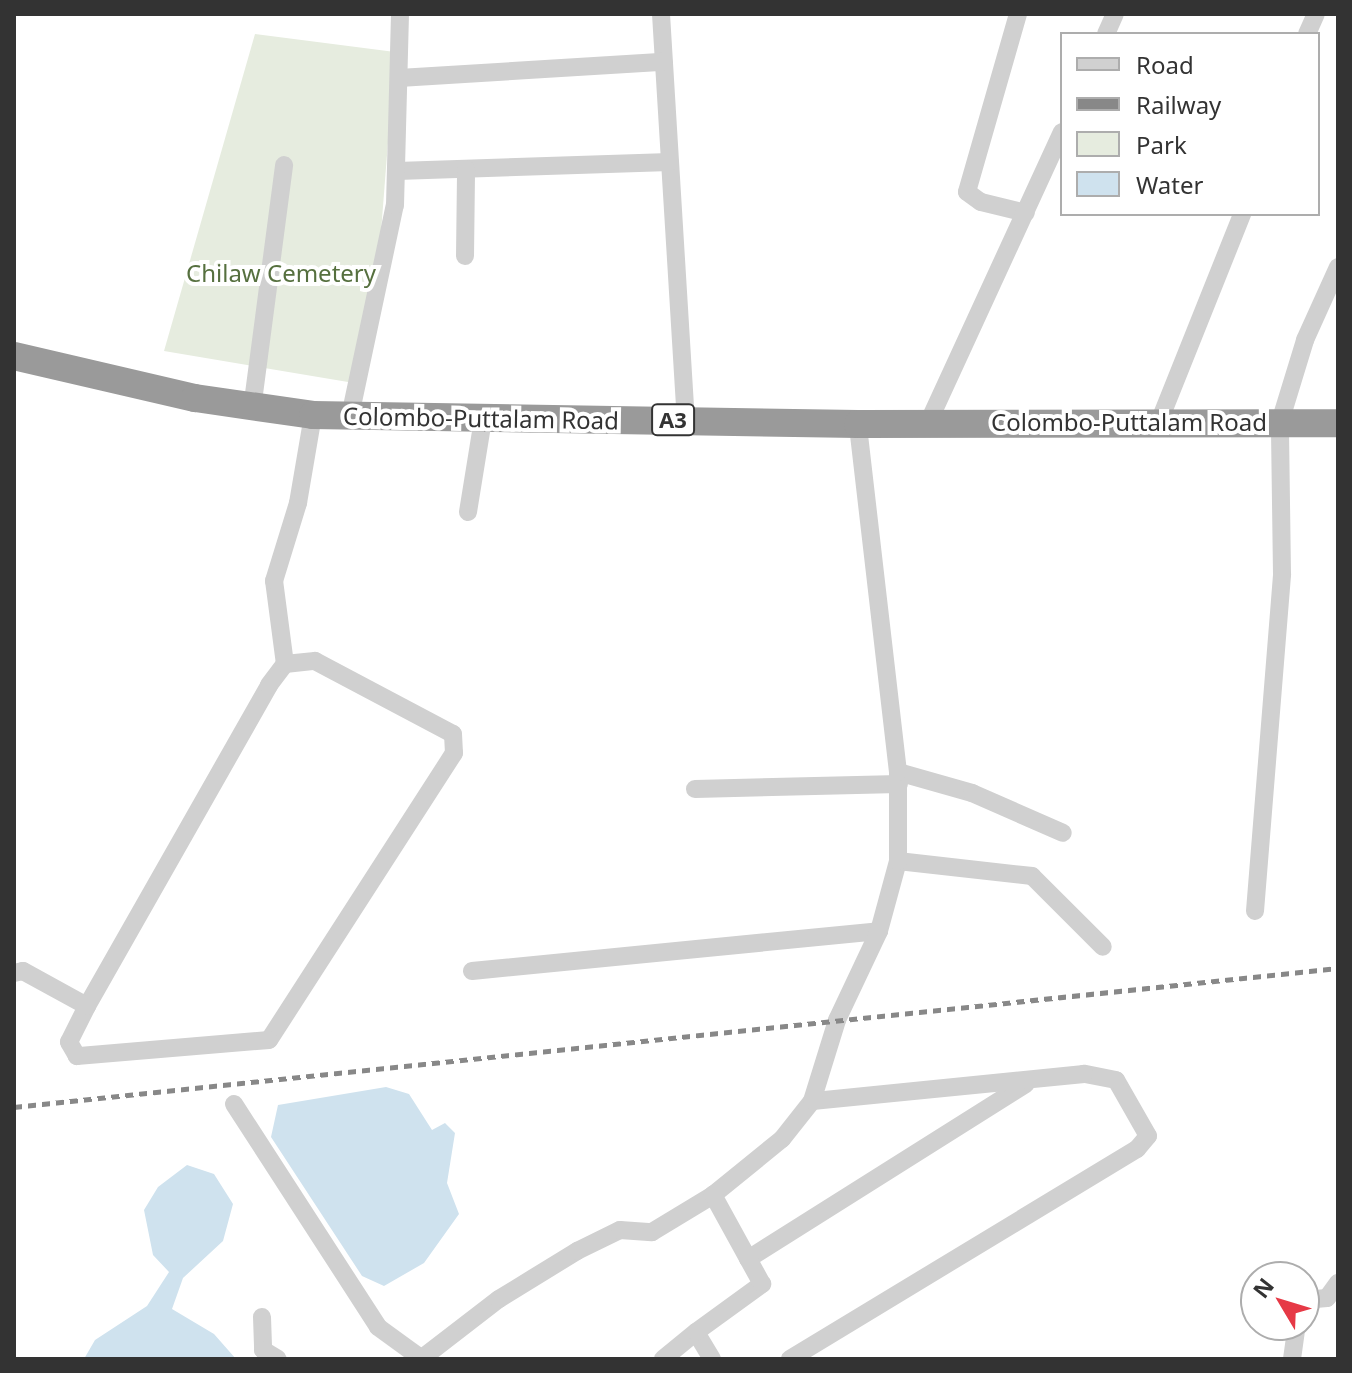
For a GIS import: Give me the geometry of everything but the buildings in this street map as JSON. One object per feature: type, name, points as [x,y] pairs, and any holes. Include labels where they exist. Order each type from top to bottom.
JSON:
[{"type":"highway","name":"Colombo-Puttalam Road","points":[[14,356],[252,409],[313,415],[858,424],[929,421],[1338,423]]},
{"type":"street","points":[[350,416],[395,205],[400,14]]},
{"type":"street","points":[[661,14],[686,420]]},
{"type":"street","points":[[1018,14],[967,192],[981,202],[1026,213]]},
{"type":"street","points":[[399,78],[664,62]]},
{"type":"street","points":[[929,421],[1060,136]]},
{"type":"street","points":[[397,171],[670,162]]},
{"type":"street","points":[[252,409],[284,165]]},
{"type":"street","points":[[465,256],[466,169]]},
{"type":"street","points":[[1159,422],[1241,216]]},
{"type":"street","points":[[1255,911],[1282,574],[1280,422],[1305,340],[1338,267]]},
{"type":"street","points":[[285,664],[315,661],[453,734],[454,753],[269,1040],[77,1056],[69,1042],[87,1006],[285,664],[274,581],[298,503],[313,415]]},
{"type":"street","points":[[468,512],[483,419]]},
{"type":"street","points":[[234,1104],[378,1327],[422,1359],[499,1299],[577,1251],[620,1230],[652,1232],[713,1195],[782,1139],[812,1101],[837,1020],[879,931],[898,861],[899,778],[858,424]]},
{"type":"street","points":[[695,789],[899,778],[972,793],[1063,833]]},
{"type":"street","points":[[898,861],[1032,876],[1103,947]]},
{"type":"street","points":[[472,971],[879,931]]},
{"type":"street","points":[[14,973],[23,971],[87,1006]]},
{"type":"street","points":[[790,1359],[1137,1149],[1148,1136],[1116,1080],[1084,1074],[1029,1082],[812,1101]]},
{"type":"street","points":[[748,1259],[1029,1082]]},
{"type":"street","points":[[663,1359],[762,1284],[713,1195]]},
{"type":"street","points":[[1320,1299],[1327,1298],[1338,1283]]},
{"type":"street","points":[[262,1317],[263,1350],[278,1359]]},
{"type":"street","points":[[696,1332],[712,1359]]},
{"type":"green space","name":"Chilaw Cemetery","points":[[255,34],[395,52],[381,232],[354,383],[164,351]]},
{"type":"water","points":[[386,1087],[409,1094],[432,1130],[445,1123],[455,1133],[447,1183],[459,1214],[424,1263],[384,1286],[362,1276],[271,1137],[278,1105]]},
{"type":"water","points":[[187,1165],[214,1174],[233,1204],[223,1241],[183,1278],[172,1309],[214,1334],[236,1359],[84,1359],[95,1340],[147,1306],[169,1272],[153,1255],[144,1210],[158,1187]]},
{"type":"railway","points":[[14,1107],[1338,968]]}]
